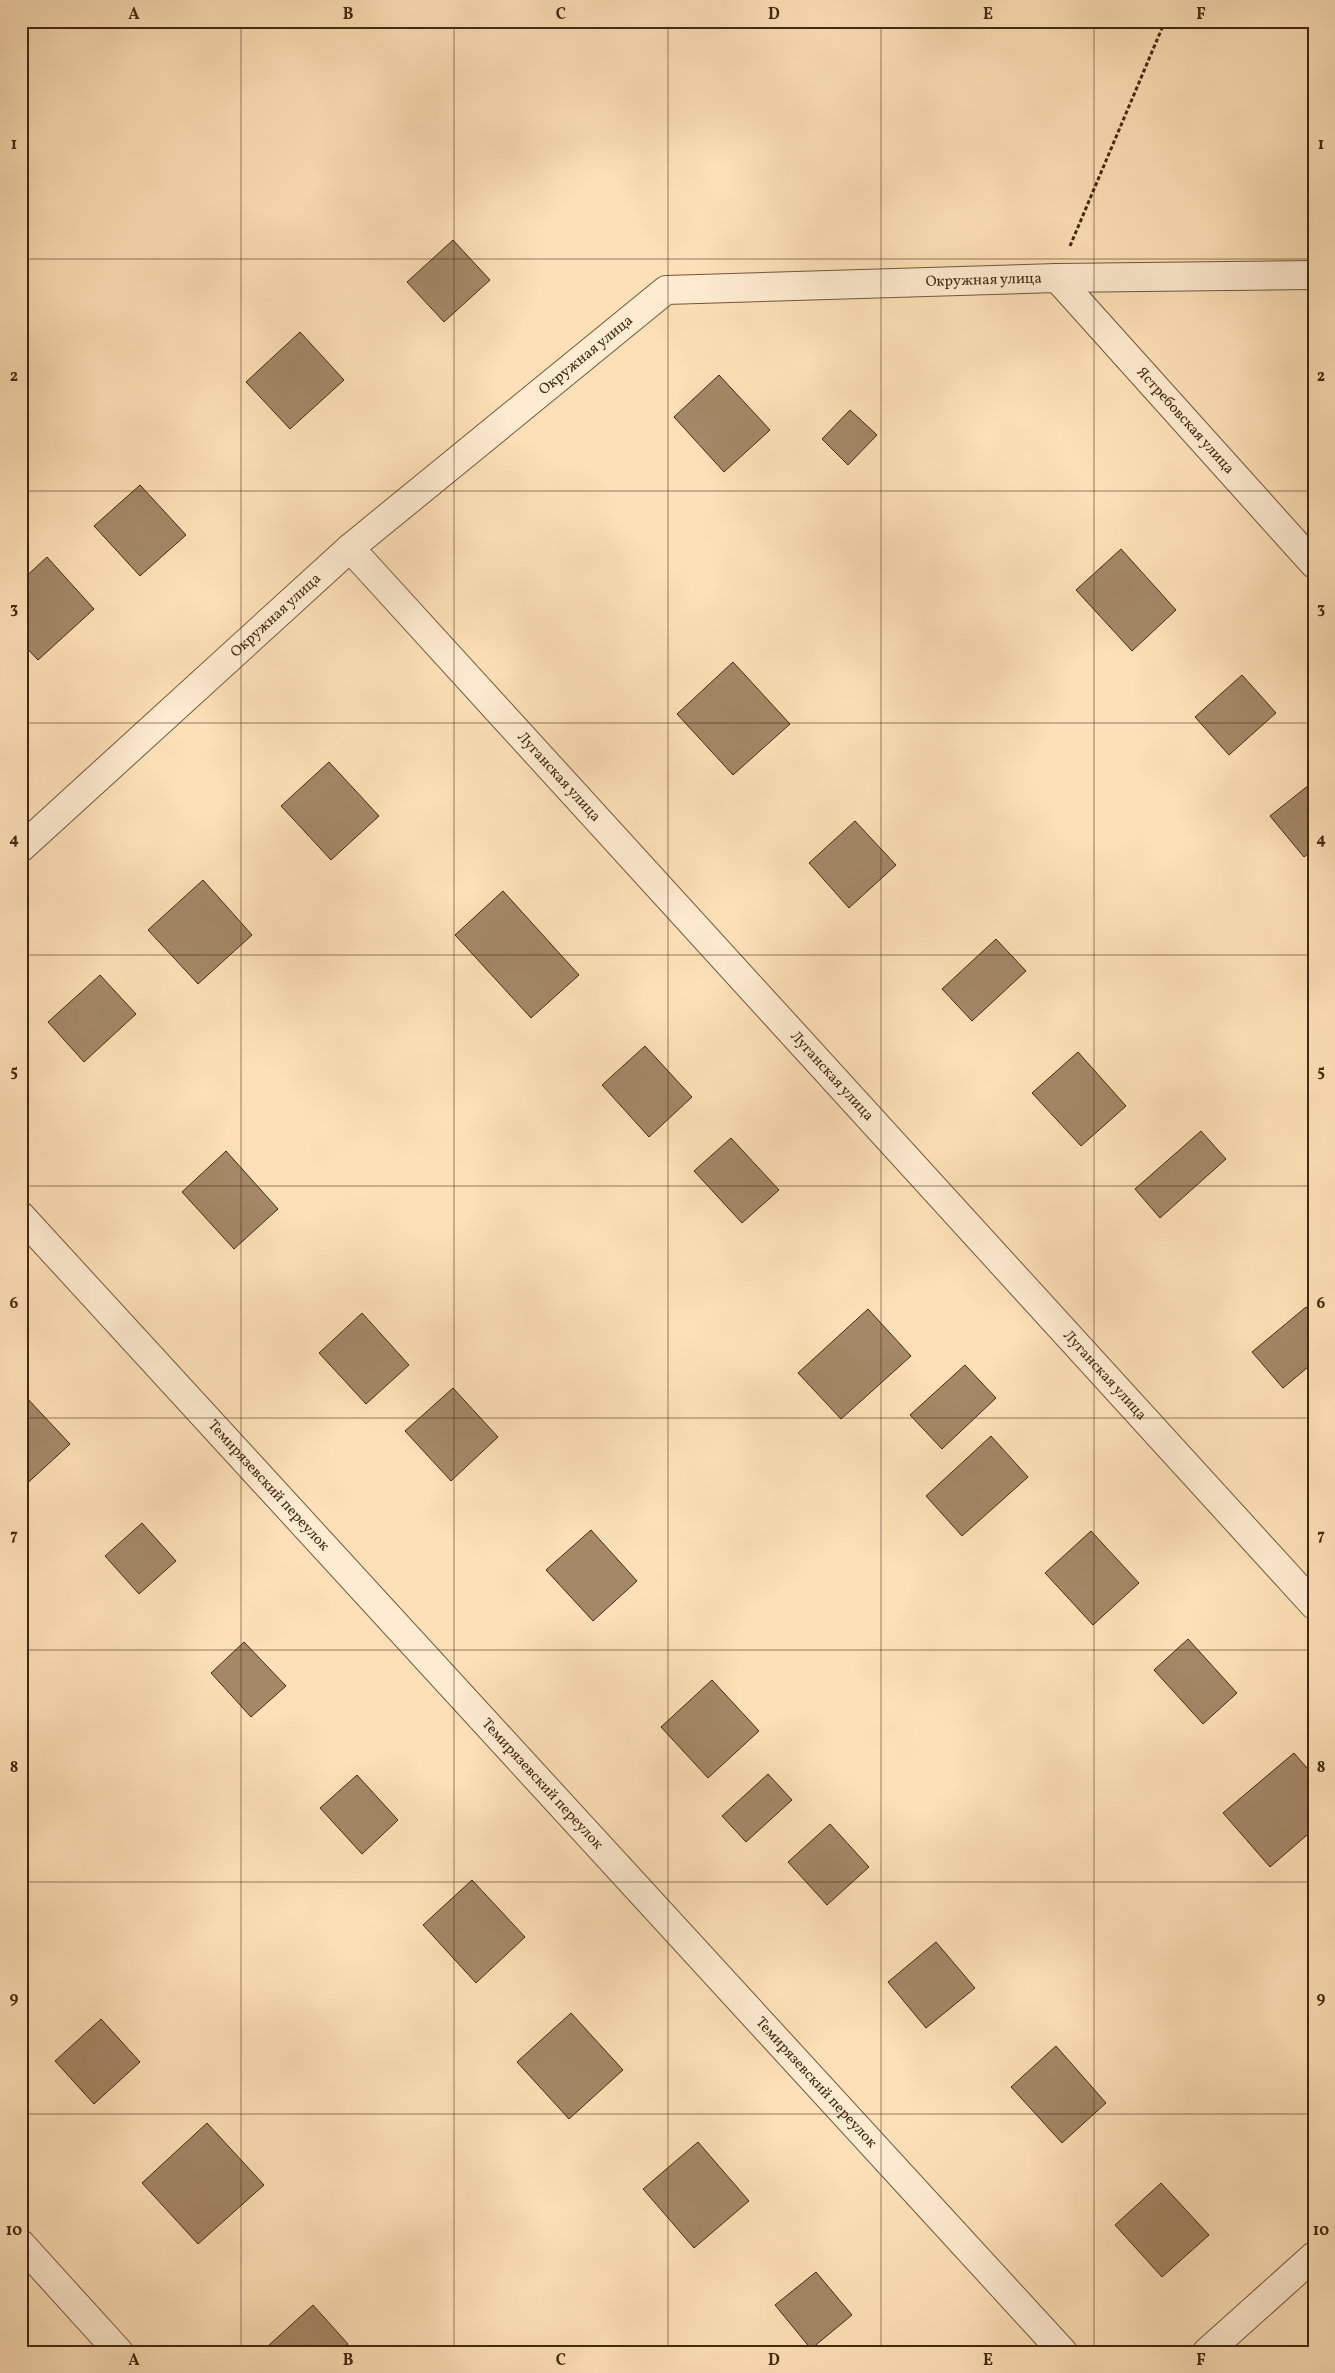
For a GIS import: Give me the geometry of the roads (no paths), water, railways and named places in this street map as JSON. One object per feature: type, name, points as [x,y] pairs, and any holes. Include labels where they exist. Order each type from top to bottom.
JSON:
[{"type":"street","name":"Окружная улица","points":[[21,848],[350,548],[666,290],[1056,278],[1314,275]]},
{"type":"street","name":"Ястребовская улица","points":[[1056,278],[1314,564]]},
{"type":"street","name":"Луганская улица","points":[[350,548],[1314,1605]]},
{"type":"street","name":"Темирязевский переулок","points":[[21,1216],[1064,2352]]},
{"type":"street","points":[[21,2244],[119,2352]]},
{"type":"street","points":[[1207,2352],[1314,2256]]}]
